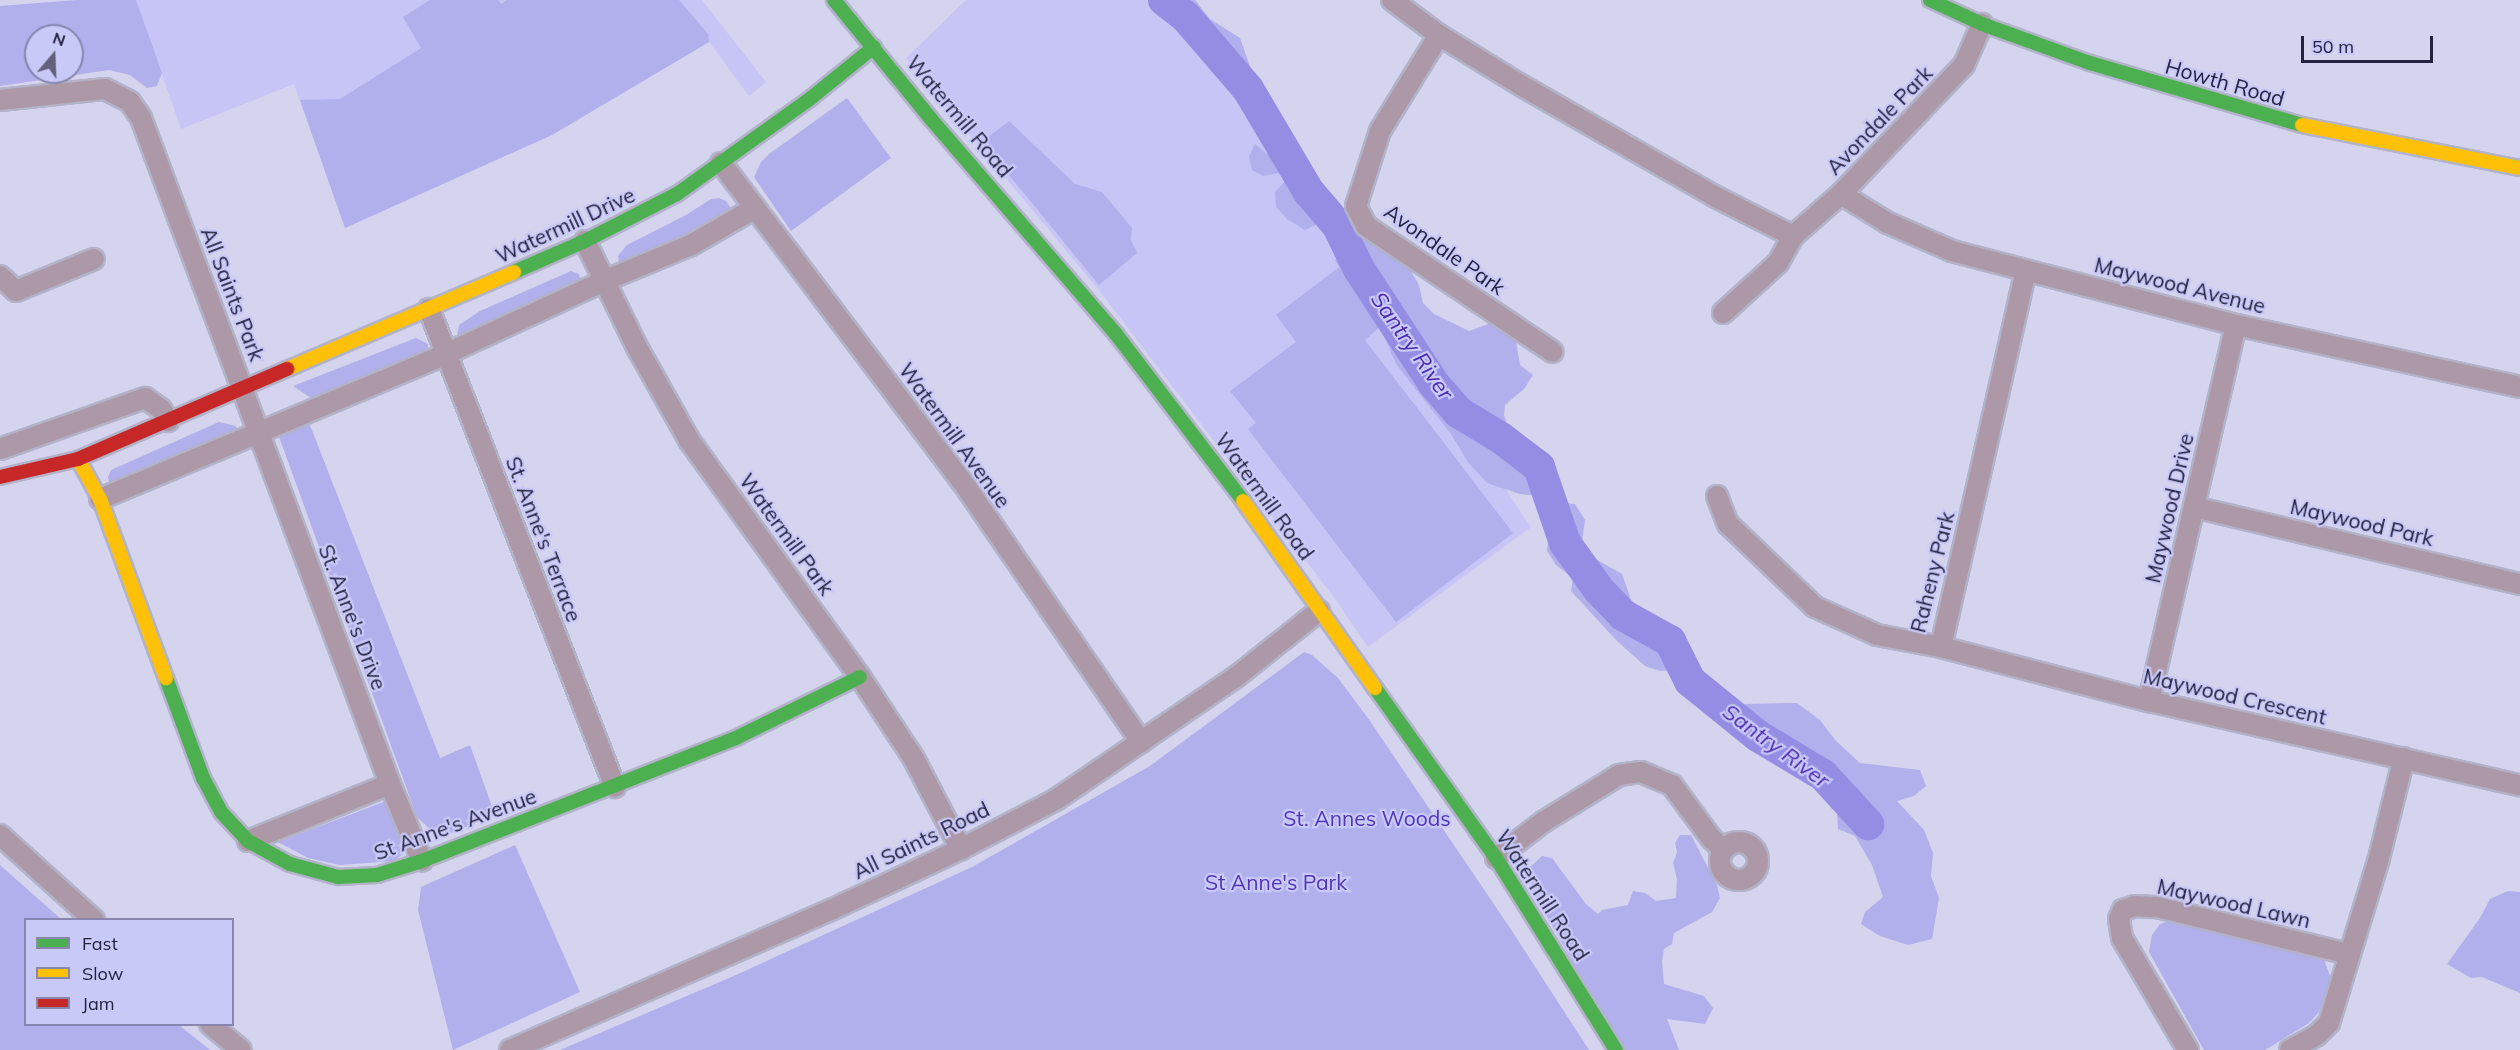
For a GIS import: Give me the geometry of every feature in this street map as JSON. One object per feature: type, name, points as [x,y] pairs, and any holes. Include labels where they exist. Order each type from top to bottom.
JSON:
[{"type":"street","name":"Watermill Road","points":[[834,0],[931,119],[986,179],[1152,378],[1215,462],[1496,858],[1616,1050]]},
{"type":"street","points":[[1392,0],[1438,35],[1714,196],[1793,236]]},
{"type":"street","name":"Howth Road","points":[[1930,0],[1982,24],[2178,92],[2274,119],[2382,143],[2520,168]]},
{"type":"street","name":"Avondale Park","points":[[1723,313],[1778,264],[1793,236],[1841,194],[1964,65],[1982,24]]},
{"type":"street","name":"Avondale Park","points":[[1438,35],[1380,131],[1356,206],[1366,226],[1553,352]]},
{"type":"street","name":"Watermill Drive","points":[[242,388],[585,241],[677,194],[811,98],[874,47]]},
{"type":"street","name":"All Saints Park","points":[[0,100],[105,89],[130,102],[141,118],[242,388],[78,459],[0,477]]},
{"type":"street","name":"Watermill Avenue","points":[[722,163],[968,490],[1141,742]]},
{"type":"street","name":"Maywood Avenue","points":[[1841,194],[1888,223],[1952,250],[2236,326],[2520,387]]},
{"type":"street","points":[[100,499],[446,354],[604,280],[691,245],[755,208]]},
{"type":"street","name":"Watermill Park","points":[[585,241],[638,349],[689,440],[860,677],[914,759],[961,849]]},
{"type":"street","points":[[0,276],[16,291],[94,260]]},
{"type":"street","name":"Raheny Park","points":[[1718,496],[1728,525],[1815,607],[1877,635],[1941,647],[2026,271]]},
{"type":"street","name":"St. Anne's Terrace","points":[[429,309],[615,787]]},
{"type":"street","name":"Maywood Drive","points":[[2149,701],[2236,326]]},
{"type":"street","name":"St. Anne's Drive","points":[[242,388],[390,784],[422,861]]},
{"type":"street","points":[[0,449],[145,398],[161,409],[168,421]]},
{"type":"street","name":"St Anne's Avenue","points":[[78,459],[100,499],[202,777],[221,812],[248,841],[290,864],[338,877],[377,875],[422,861],[736,738],[860,677]]},
{"type":"street","name":"Maywood Park","points":[[2194,507],[2520,584]]},
{"type":"street","name":"All Saints Road","points":[[510,1050],[822,914],[961,849],[1057,799],[1236,676],[1319,611]]},
{"type":"street","name":"Maywood Crescent","points":[[1941,647],[2149,701],[2520,785]]},
{"type":"street","points":[[2290,1050],[2317,1035],[2329,1023],[2378,862],[2398,771],[2404,758]]},
{"type":"street","points":[[1496,858],[1543,822],[1619,775],[1641,772],[1671,784],[1711,838],[1723,849]]},
{"type":"street","points":[[248,841],[390,784]]},
{"type":"street","points":[[0,835],[92,918]]},
{"type":"street","name":"Maywood Lawn","points":[[2188,1050],[2122,938],[2119,919],[2123,910],[2135,906],[2157,907],[2349,954]]},
{"type":"street","points":[[212,1026],[241,1050]]},
{"type":"shaded area","points":[[136,0],[702,0],[766,82],[749,96],[709,42],[552,135],[345,228],[294,84],[181,129]]},
{"type":"shaded area","points":[[966,0],[1148,0],[1184,33],[1232,92],[1391,320],[1531,527],[1368,647],[1335,599],[1098,289],[906,58]]},
{"type":"green space","points":[[77,0],[136,0],[162,73],[157,86],[147,88],[130,75],[109,70],[84,74],[84,24],[24,24],[24,82],[0,86],[0,6]]},
{"type":"green space","points":[[430,0],[498,0],[501,4],[507,0],[679,0],[708,34],[709,42],[552,135],[345,228],[300,100],[340,99],[421,48],[403,17]]},
{"type":"green space","points":[[1154,0],[1195,0],[1210,19],[1240,38],[1251,69],[1280,114],[1297,152],[1332,200],[1326,220],[1305,230],[1287,219],[1276,207],[1275,192],[1286,180],[1278,173],[1263,176],[1252,170],[1249,156],[1255,144],[1267,154],[1270,140],[1266,132],[1191,33]]},
{"type":"green space","points":[[847,98],[891,158],[791,231],[754,177],[761,162],[769,154]]},
{"type":"green space","points":[[1009,121],[1075,184],[1102,192],[1132,228],[1131,240],[1137,253],[1099,285],[982,142]]},
{"type":"green space","points":[[719,198],[726,201],[733,211],[678,241],[619,263],[618,256],[627,245],[686,215],[711,199]]},
{"type":"green space","points":[[1356,235],[1375,235],[1402,256],[1419,285],[1423,303],[1434,314],[1469,331],[1494,322],[1506,329],[1516,342],[1520,365],[1533,375],[1524,389],[1505,405],[1504,415],[1510,433],[1535,451],[1550,481],[1541,496],[1520,494],[1487,483],[1468,462],[1451,434],[1396,364],[1380,327],[1365,340],[1513,533],[1396,622],[1248,429],[1256,423],[1230,391],[1296,342],[1276,315],[1339,267],[1335,260],[1344,245]]},
{"type":"green space","points":[[571,271],[579,274],[581,282],[468,338],[457,336],[459,325],[480,311]]},
{"type":"green space","points":[[416,338],[428,344],[429,356],[323,401],[311,398],[293,386]]},
{"type":"green space","points":[[308,420],[440,758],[470,745],[495,815],[446,835],[435,834],[417,817],[278,434]]},
{"type":"green space","points":[[219,422],[236,426],[238,433],[110,486],[108,477],[111,470]]},
{"type":"green space","points":[[1567,503],[1575,504],[1585,520],[1582,542],[1592,557],[1622,574],[1635,611],[1660,624],[1675,637],[1687,655],[1675,670],[1660,671],[1645,666],[1616,640],[1571,591],[1573,578],[1556,565],[1547,551],[1549,532]]},
{"type":"green space","name":"St Anne's Park","points":[[1304,652],[1312,655],[1338,678],[1370,721],[1510,928],[1589,1050],[560,1050],[736,975],[972,867],[1150,766]]},
{"type":"green space","points":[[1797,703],[1820,720],[1836,741],[1860,763],[1920,770],[1926,786],[1914,796],[1897,801],[1924,830],[1933,853],[1931,876],[1939,898],[1932,939],[1908,945],[1880,936],[1861,924],[1865,912],[1883,897],[1872,865],[1855,836],[1838,829],[1837,811],[1832,809],[1822,785],[1790,760],[1775,755],[1756,738],[1743,734],[1734,722],[1745,704]]},
{"type":"green space","points":[[386,801],[401,844],[402,855],[394,861],[340,865],[308,858],[278,842]]},
{"type":"green space","points":[[1680,835],[1691,835],[1717,885],[1720,898],[1712,912],[1674,933],[1672,944],[1664,949],[1662,961],[1664,984],[1704,996],[1713,1008],[1705,1024],[1667,1019],[1679,1050],[1622,1050],[1532,890],[1528,869],[1542,856],[1552,858],[1586,904],[1598,914],[1602,910],[1628,905],[1633,891],[1645,893],[1656,901],[1676,898],[1677,879],[1673,863],[1677,852],[1675,843]]},
{"type":"green space","points":[[515,845],[580,992],[453,1050],[418,910],[421,887]]},
{"type":"green space","points":[[0,865],[60,918],[24,918],[24,1026],[180,1026],[210,1050],[0,1050]]},
{"type":"green space","points":[[2508,891],[2520,892],[2520,993],[2482,977],[2471,978],[2447,964],[2480,918],[2490,899]]},
{"type":"green space","points":[[2172,920],[2316,953],[2324,959],[2331,979],[2319,1012],[2309,1023],[2265,1050],[2204,1050],[2149,952],[2152,935],[2160,924]]},
{"type":"waterway","name":"Santry River","points":[[1164,0],[1186,17],[1248,89],[1309,192],[1338,226],[1359,269],[1434,384],[1458,412],[1501,438],[1539,467],[1565,543],[1599,590],[1623,615],[1670,641],[1690,681],[1758,736],[1823,775],[1868,824]]},
{"type":"traffic: fast","points":[[834,0],[931,119],[1116,334],[1243,501]]},
{"type":"traffic: fast","points":[[1930,0],[1982,24],[2090,63],[2302,125]]},
{"type":"traffic: fast","points":[[514,272],[585,241],[677,194],[811,98],[874,47]]},
{"type":"traffic: fast","points":[[166,678],[203,778],[221,812],[248,841],[290,864],[338,877],[377,875],[422,861],[736,738],[860,677]]},
{"type":"traffic: fast","points":[[1375,688],[1496,858],[1616,1050]]},
{"type":"traffic: slow","points":[[2302,125],[2520,168]]},
{"type":"traffic: slow","points":[[287,369],[514,272]]},
{"type":"traffic: slow","points":[[78,459],[100,499],[166,678]]},
{"type":"traffic: slow","points":[[1243,501],[1375,688]]},
{"type":"traffic: jam","points":[[0,477],[78,459],[287,369]]},
{"type":"park label","name":"St. Annes Woods","points":[[1367,818]]}]
